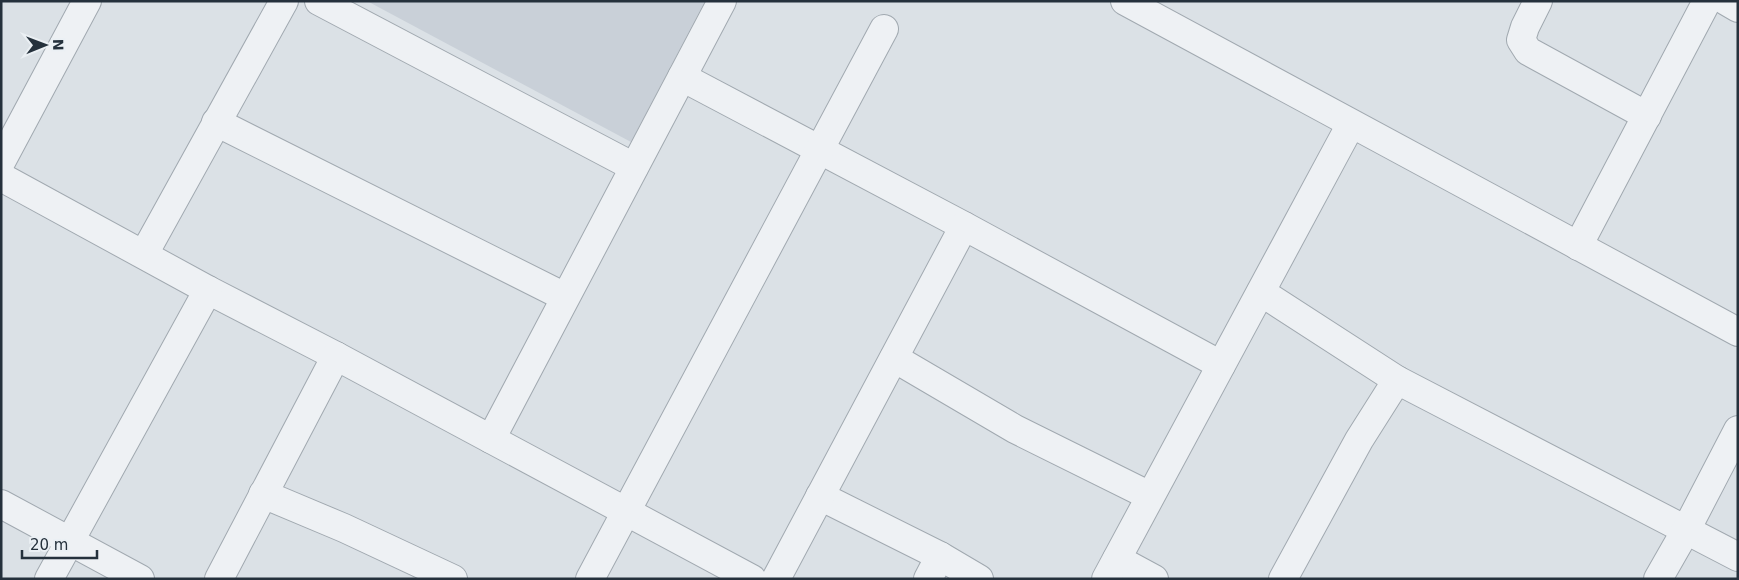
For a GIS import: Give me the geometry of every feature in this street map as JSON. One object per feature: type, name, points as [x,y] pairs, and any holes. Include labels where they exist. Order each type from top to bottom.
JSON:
[{"type":"street","points":[[1,162],[87,1]]},
{"type":"street","points":[[144,254],[284,1]]},
{"type":"street","points":[[319,1],[634,167]]},
{"type":"street","points":[[491,438],[722,1]]},
{"type":"street","points":[[1125,1],[1738,332]]},
{"type":"street","points":[[1538,1],[1525,26],[1521,40],[1528,52],[1647,116]]},
{"type":"street","points":[[1578,246],[1707,1]]},
{"type":"street","points":[[1726,1],[1738,8]]},
{"type":"street","points":[[590,579],[884,29]]},
{"type":"street","points":[[682,77],[1221,365]]},
{"type":"street","points":[[216,122],[565,297]]},
{"type":"street","points":[[1154,579],[1112,569],[1351,124]]},
{"type":"street","points":[[1,177],[208,290],[491,438],[752,579]]},
{"type":"street","points":[[776,579],[964,226]]},
{"type":"street","points":[[49,579],[208,290]]},
{"type":"street","points":[[1261,292],[1397,380],[1738,557]]},
{"type":"street","points":[[219,579],[336,356]]},
{"type":"street","points":[[894,358],[1015,429],[1150,496]]},
{"type":"street","points":[[1284,579],[1358,440],[1397,380]]},
{"type":"street","points":[[1658,579],[1738,430]]},
{"type":"street","points":[[263,494],[344,528],[452,579]]},
{"type":"street","points":[[820,496],[934,568],[979,579]]},
{"type":"street","points":[[1,504],[140,579]]},
{"type":"shaded area","points":[[367,1],[705,1],[631,142]]}]
